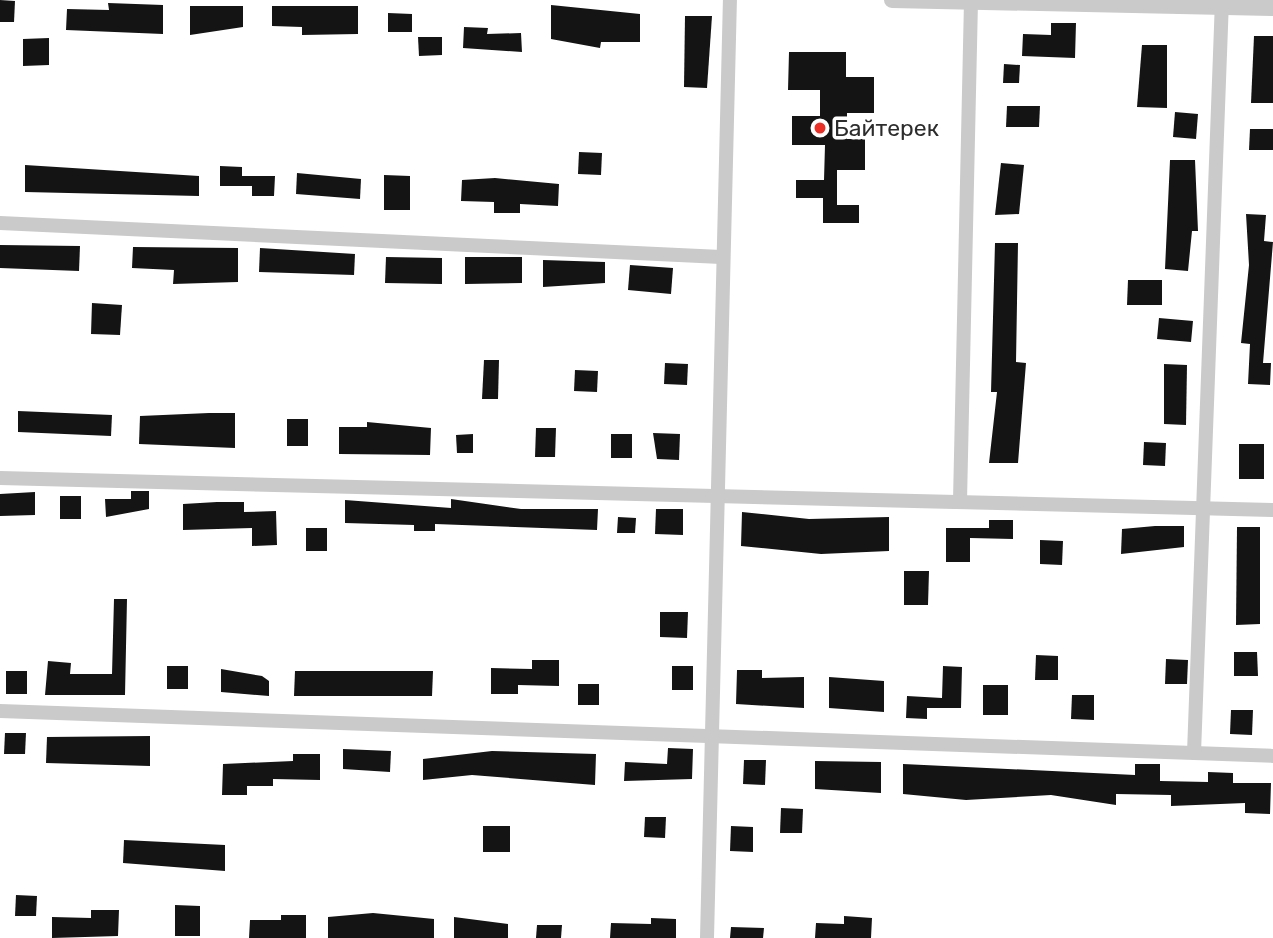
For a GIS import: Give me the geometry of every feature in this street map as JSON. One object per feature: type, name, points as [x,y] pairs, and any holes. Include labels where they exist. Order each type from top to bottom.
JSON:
[{"type":"street","points":[[707,938],[712,734],[713,494],[730,0]]},
{"type":"street","points":[[892,0],[1273,8]]},
{"type":"street","points":[[960,501],[971,1]]},
{"type":"street","points":[[1194,753],[1207,508],[1222,6]]},
{"type":"street","points":[[0,223],[721,257]]},
{"type":"street","points":[[0,478],[1273,510]]},
{"type":"street","points":[[0,711],[712,734],[1273,756]]},
{"type":"building","points":[[0,0],[15,1],[14,22],[0,22]]},
{"type":"building","points":[[108,3],[163,5],[163,34],[66,30],[67,9],[109,10]]},
{"type":"building","points":[[551,5],[640,14],[640,42],[601,42],[600,48],[551,39]]},
{"type":"building","points":[[190,6],[243,6],[243,27],[190,35]]},
{"type":"building","points":[[272,6],[358,6],[358,34],[302,35],[302,27],[272,26]]},
{"type":"building","points":[[388,13],[412,14],[412,32],[388,32]]},
{"type":"building","points":[[685,16],[712,16],[707,88],[684,87]]},
{"type":"building","points":[[1051,23],[1076,23],[1075,58],[1022,56],[1023,34],[1051,35]]},
{"type":"building","points":[[464,27],[488,28],[487,34],[521,33],[522,52],[463,48]]},
{"type":"building","points":[[1254,36],[1273,36],[1273,103],[1251,103]]},
{"type":"building","points":[[418,37],[442,37],[442,55],[419,56]]},
{"type":"building","points":[[49,38],[49,65],[23,66],[23,39]]},
{"type":"building","points":[[1142,45],[1167,45],[1167,108],[1137,107]]},
{"type":"building","name":"Байтерек","points":[[789,52],[846,52],[846,77],[874,77],[874,113],[847,113],[847,139],[865,139],[865,170],[837,170],[837,205],[859,205],[859,223],[823,223],[823,198],[796,198],[796,180],[824,180],[825,145],[792,145],[792,116],[820,116],[820,90],[788,90]]},
{"type":"building","points":[[1004,64],[1020,65],[1019,83],[1003,83]]},
{"type":"building","points":[[1007,106],[1040,106],[1039,127],[1006,127]]},
{"type":"building","points":[[1175,112],[1198,114],[1196,139],[1173,137]]},
{"type":"building","points":[[1250,129],[1273,129],[1273,150],[1249,150]]},
{"type":"building","points":[[579,152],[602,153],[601,175],[578,174]]},
{"type":"building","points":[[1170,160],[1195,160],[1198,231],[1192,231],[1188,271],[1165,269]]},
{"type":"building","points":[[1001,163],[1024,165],[1019,214],[995,215]]},
{"type":"building","points":[[25,165],[199,176],[199,196],[25,192]]},
{"type":"building","points":[[220,166],[242,167],[242,176],[275,176],[274,196],[252,196],[252,186],[220,186]]},
{"type":"building","points":[[297,173],[361,179],[360,199],[296,194]]},
{"type":"building","points":[[384,175],[410,176],[410,210],[384,210]]},
{"type":"building","points":[[495,178],[559,184],[558,206],[520,204],[520,213],[494,213],[494,202],[461,201],[462,180]]},
{"type":"building","points":[[1246,214],[1266,215],[1264,241],[1273,242],[1263,363],[1271,363],[1270,385],[1248,384],[1250,344],[1241,343],[1249,265]]},
{"type":"building","points":[[995,243],[1018,243],[1016,362],[1026,363],[1018,463],[989,463],[997,392],[991,392]]},
{"type":"building","points":[[0,245],[80,246],[79,271],[0,268]]},
{"type":"building","points":[[133,247],[238,248],[238,282],[173,284],[174,270],[132,268]]},
{"type":"building","points":[[260,248],[355,254],[354,275],[259,272]]},
{"type":"building","points":[[386,257],[442,258],[442,284],[385,283]]},
{"type":"building","points":[[465,257],[522,257],[522,283],[465,284]]},
{"type":"building","points":[[543,260],[605,262],[605,283],[543,287]]},
{"type":"building","points":[[630,265],[673,268],[671,294],[628,290]]},
{"type":"building","points":[[1128,280],[1162,280],[1162,305],[1127,305]]},
{"type":"building","points":[[92,303],[122,305],[120,335],[91,334]]},
{"type":"building","points":[[1159,318],[1193,321],[1191,342],[1157,339]]},
{"type":"building","points":[[484,360],[499,360],[498,399],[482,399]]},
{"type":"building","points":[[665,363],[688,364],[687,385],[664,384]]},
{"type":"building","points":[[1164,364],[1187,365],[1186,425],[1164,424]]},
{"type":"building","points":[[575,370],[598,371],[597,392],[574,391]]},
{"type":"building","points":[[18,411],[112,415],[111,436],[18,432]]},
{"type":"building","points":[[235,413],[235,448],[139,444],[140,416]]},
{"type":"building","points":[[287,419],[308,419],[308,446],[287,446]]},
{"type":"building","points":[[367,422],[431,428],[430,455],[339,454],[339,427],[367,427]]},
{"type":"building","points":[[536,428],[556,428],[555,457],[535,457]]},
{"type":"building","points":[[653,433],[680,434],[679,460],[657,459]]},
{"type":"building","points":[[473,434],[473,453],[457,453],[456,435]]},
{"type":"building","points":[[611,434],[632,434],[632,458],[611,458]]},
{"type":"building","points":[[1144,442],[1166,443],[1165,466],[1143,465]]},
{"type":"building","points":[[1239,444],[1264,444],[1264,479],[1239,479]]},
{"type":"building","points":[[131,491],[149,491],[149,509],[106,517],[105,499],[131,499]]},
{"type":"building","points":[[35,492],[35,515],[0,516],[0,494]]},
{"type":"building","points":[[60,496],[81,496],[81,519],[60,519]]},
{"type":"building","points":[[451,499],[521,509],[598,509],[597,530],[435,524],[435,531],[414,531],[414,525],[345,523],[345,500],[451,508]]},
{"type":"building","points":[[244,502],[244,512],[276,511],[277,545],[252,546],[252,528],[183,530],[183,504]]},
{"type":"building","points":[[656,509],[683,509],[683,535],[655,534]]},
{"type":"building","points":[[742,512],[809,519],[889,517],[889,551],[821,554],[741,546]]},
{"type":"building","points":[[618,517],[636,518],[635,533],[617,533]]},
{"type":"building","points":[[989,520],[1013,520],[1013,539],[970,538],[970,562],[946,562],[946,528],[989,528]]},
{"type":"building","points":[[1184,526],[1184,547],[1121,554],[1122,529]]},
{"type":"building","points":[[1237,527],[1260,527],[1260,624],[1236,625]]},
{"type":"building","points":[[306,528],[327,528],[327,551],[306,551]]},
{"type":"building","points":[[1040,540],[1063,541],[1062,565],[1040,564]]},
{"type":"building","points":[[904,571],[929,571],[928,605],[904,605]]},
{"type":"building","points":[[114,599],[127,599],[125,695],[45,695],[48,661],[71,663],[70,674],[112,674]]},
{"type":"building","points":[[660,612],[688,612],[687,638],[660,637]]},
{"type":"building","points":[[1234,652],[1257,652],[1258,676],[1234,676]]},
{"type":"building","points":[[1036,655],[1058,656],[1058,680],[1035,680]]},
{"type":"building","points":[[1166,659],[1188,660],[1187,684],[1165,684]]},
{"type":"building","points":[[532,660],[559,660],[559,686],[518,685],[518,694],[491,694],[491,668],[532,669]]},
{"type":"building","points":[[167,666],[188,666],[188,689],[167,689]]},
{"type":"building","points":[[672,666],[693,666],[693,690],[672,690]]},
{"type":"building","points":[[943,666],[962,667],[961,708],[927,708],[927,719],[906,718],[907,696],[942,698]]},
{"type":"building","points":[[221,669],[262,676],[269,681],[269,696],[221,692]]},
{"type":"building","points":[[737,670],[762,670],[762,678],[804,677],[804,708],[736,704]]},
{"type":"building","points":[[6,671],[27,671],[27,694],[6,694]]},
{"type":"building","points":[[295,671],[433,671],[432,696],[294,696]]},
{"type":"building","points":[[829,677],[884,681],[884,712],[829,708]]},
{"type":"building","points":[[578,684],[599,684],[599,705],[578,705]]},
{"type":"building","points":[[983,685],[1008,685],[1008,715],[983,715]]},
{"type":"building","points":[[1072,695],[1094,695],[1094,720],[1071,719]]},
{"type":"building","points":[[1231,710],[1253,710],[1252,735],[1230,734]]},
{"type":"building","points":[[5,733],[26,733],[25,754],[4,754]]},
{"type":"building","points":[[150,736],[150,766],[46,763],[47,737]]},
{"type":"building","points":[[668,748],[693,749],[692,779],[624,781],[625,762],[667,764]]},
{"type":"building","points":[[343,749],[391,751],[390,772],[343,769]]},
{"type":"building","points":[[492,751],[596,754],[595,785],[472,775],[423,780],[423,759]]},
{"type":"building","points":[[293,754],[320,754],[320,780],[273,779],[273,786],[247,786],[247,795],[222,795],[223,764],[293,761]]},
{"type":"building","points":[[744,760],[766,760],[765,785],[743,784]]},
{"type":"building","points":[[815,761],[881,762],[881,793],[815,789]]},
{"type":"building","points":[[903,764],[1135,775],[1135,764],[1160,764],[1160,781],[1208,782],[1208,772],[1233,773],[1233,783],[1271,783],[1270,814],[1245,813],[1245,803],[1171,806],[1171,795],[1116,794],[1116,805],[1051,795],[966,800],[903,794]]},
{"type":"building","points":[[781,808],[803,809],[802,833],[780,833]]},
{"type":"building","points":[[645,817],[666,817],[665,838],[644,837]]},
{"type":"building","points":[[483,826],[510,826],[510,852],[483,852]]},
{"type":"building","points":[[731,826],[753,827],[753,852],[730,851]]},
{"type":"building","points":[[124,840],[225,845],[225,871],[123,863]]},
{"type":"building","points":[[16,895],[37,896],[36,916],[15,916]]},
{"type":"building","points":[[175,905],[200,906],[200,936],[175,936]]},
{"type":"building","points":[[91,910],[119,910],[118,936],[52,938],[52,917],[91,918]]},
{"type":"building","points":[[373,913],[434,919],[434,938],[328,938],[328,917]]},
{"type":"building","points":[[281,915],[306,915],[306,938],[249,938],[250,920],[281,920]]},
{"type":"building","points":[[844,916],[872,918],[871,938],[815,938],[816,923],[844,924]]},
{"type":"building","points":[[454,917],[508,924],[508,938],[454,938]]},
{"type":"building","points":[[651,918],[676,919],[676,938],[610,938],[611,923],[651,924]]},
{"type":"building","points":[[537,925],[562,925],[561,938],[536,938]]},
{"type":"building","points":[[731,927],[764,928],[763,938],[730,938]]},
{"type":"place","name":"Байтерек","points":[[820,128]]}]
